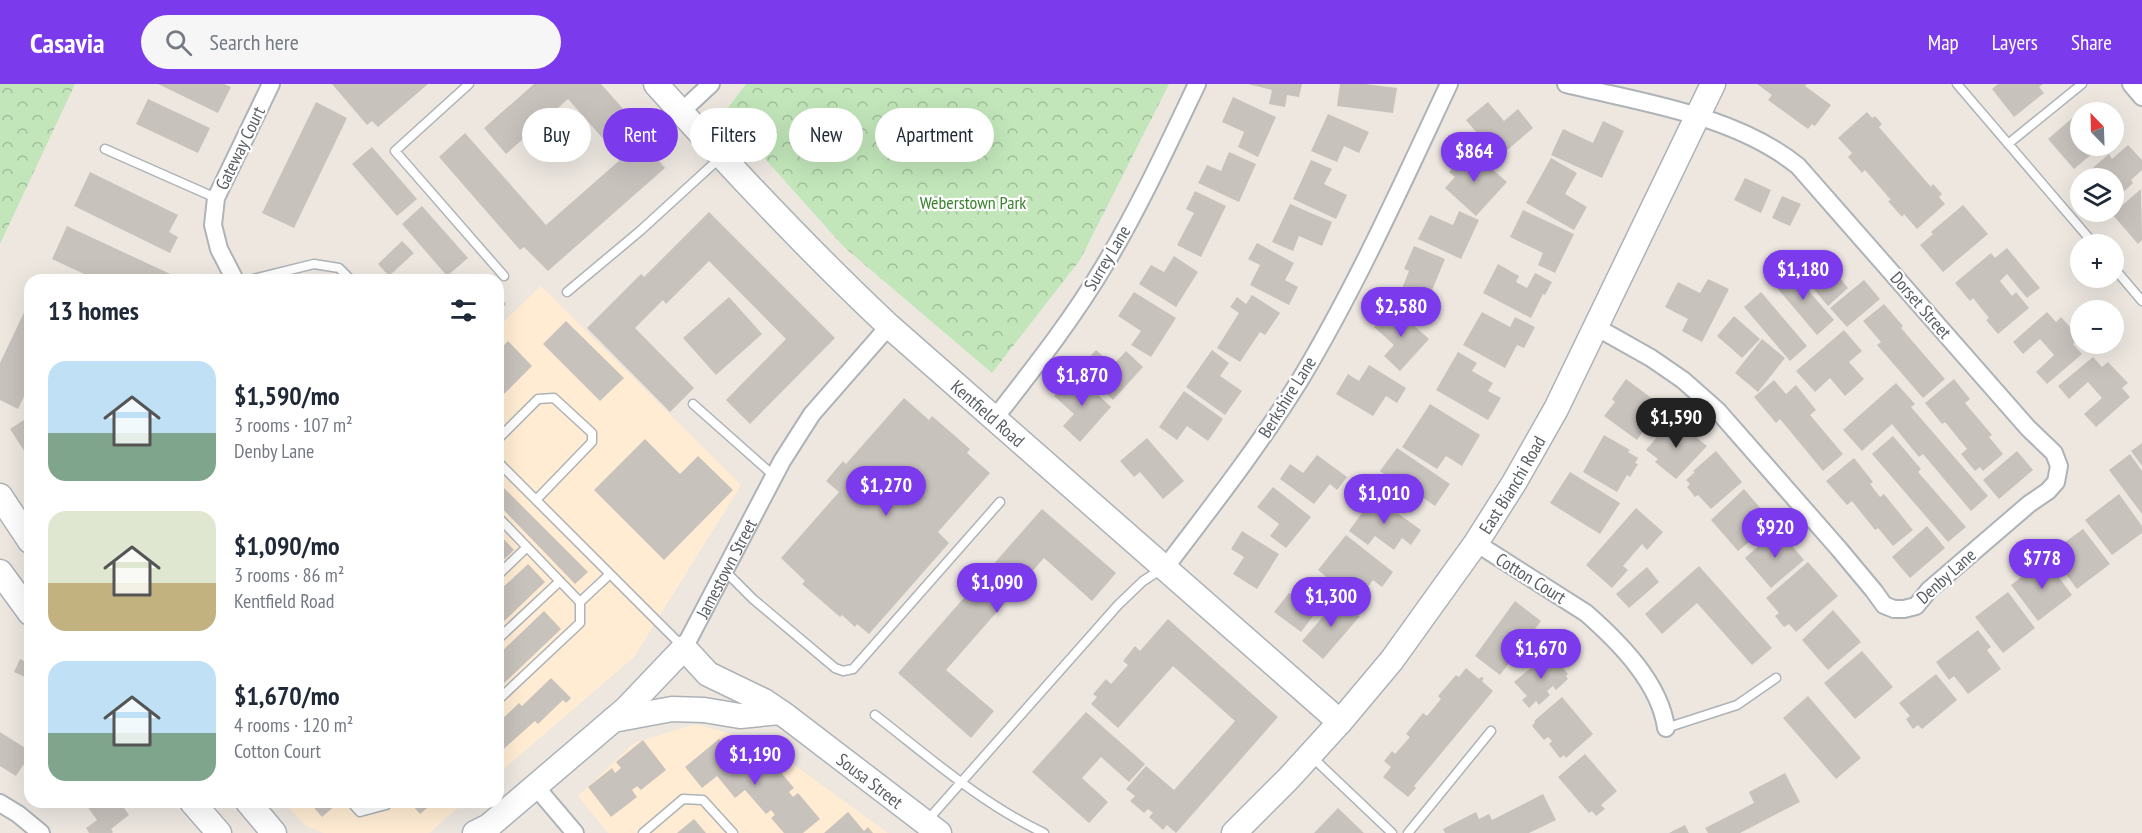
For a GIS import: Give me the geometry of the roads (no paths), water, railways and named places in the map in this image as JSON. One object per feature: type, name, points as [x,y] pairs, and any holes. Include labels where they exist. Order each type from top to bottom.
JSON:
[{"type":"street","name":"Gateway Court","points":[[232,274],[219,249],[213,225],[216,198],[271,84]]},
{"type":"street","name":"Kentfield Road","points":[[656,84],[690,122]]},
{"type":"street","points":[[681,112],[711,84]]},
{"type":"street","name":"Surrey Lane","points":[[995,418],[1051,345],[1102,268],[1128,224],[1197,84]]},
{"type":"street","name":"Berkshire Lane","points":[[1165,567],[1248,459],[1300,380],[1350,289],[1449,84]]},
{"type":"street","name":"Dorset Street","points":[[1566,84],[1698,116],[1738,130],[1788,157],[2028,428],[2054,453],[2059,472]]},
{"type":"street","name":"East Bianchi Road","points":[[1234,833],[1310,755],[1392,660],[1476,543],[1514,483],[1556,409],[1713,84]]},
{"type":"street","points":[[2131,84],[2142,97]]},
{"type":"street","name":"Kentfield Road","points":[[726,162],[833,273],[889,326],[1340,722]]},
{"type":"street","name":"Jamestown Street","points":[[483,831],[614,720],[684,648],[773,476],[812,414],[889,326]]},
{"type":"street","name":"Denby Lane","points":[[1596,327],[1651,358],[1683,380],[1718,411],[1875,591],[1884,605],[1894,609],[1916,606],[1929,590],[2029,504],[2048,491],[2056,482],[2059,472]]},
{"type":"street","points":[[0,495],[24,532]]},
{"type":"street","name":"Cotton Court","points":[[1476,543],[1568,601],[1601,626],[1640,671],[1664,711],[1666,728]]},
{"type":"street","points":[[0,572],[24,605]]},
{"type":"street","name":"Sousa Street","points":[[684,648],[708,674],[764,701],[932,828]]},
{"type":"street","points":[[614,720],[672,709],[704,710],[740,717],[780,712]]},
{"type":"street","points":[[536,787],[575,833]]},
{"type":"street","points":[[0,803],[41,833]]},
{"type":"street","points":[[197,808],[219,833]]},
{"type":"street","points":[[253,808],[274,833]]},
{"type":"lane","points":[[469,84],[395,151],[502,274]]},
{"type":"lane","points":[[1957,84],[2085,234]]},
{"type":"lane","points":[[2008,144],[2082,84]]},
{"type":"lane","points":[[105,149],[216,198]]},
{"type":"lane","points":[[567,292],[648,223],[714,162]]},
{"type":"lane","points":[[273,274],[314,264],[339,268],[345,274]]},
{"type":"lane","points":[[2124,280],[2142,301]]},
{"type":"lane","points":[[504,433],[538,399],[554,398],[591,433],[592,442],[536,500]]},
{"type":"lane","points":[[693,404],[773,476]]},
{"type":"lane","points":[[504,468],[684,648]]},
{"type":"lane","points":[[725,571],[753,599],[835,668],[843,671],[853,669],[999,502]]},
{"type":"lane","points":[[504,523],[580,602],[580,623],[504,694]]},
{"type":"lane","points":[[504,569],[527,547]]},
{"type":"lane","points":[[932,828],[962,782],[1118,604],[1143,580],[1165,567]]},
{"type":"lane","points":[[580,602],[610,574]]},
{"type":"lane","points":[[504,633],[560,581]]},
{"type":"lane","points":[[1666,728],[1737,705],[1776,678]]},
{"type":"lane","points":[[875,715],[1016,820],[1044,833]]},
{"type":"lane","points":[[1407,833],[1491,731]]},
{"type":"lane","points":[[1310,755],[1392,833]]},
{"type":"lane","points":[[644,833],[683,799],[703,800],[733,833]]},
{"type":"lane","points":[[356,808],[360,812],[375,808]]},
{"type":"park label","name":"Weberstown Park","points":[[973,202]]}]
